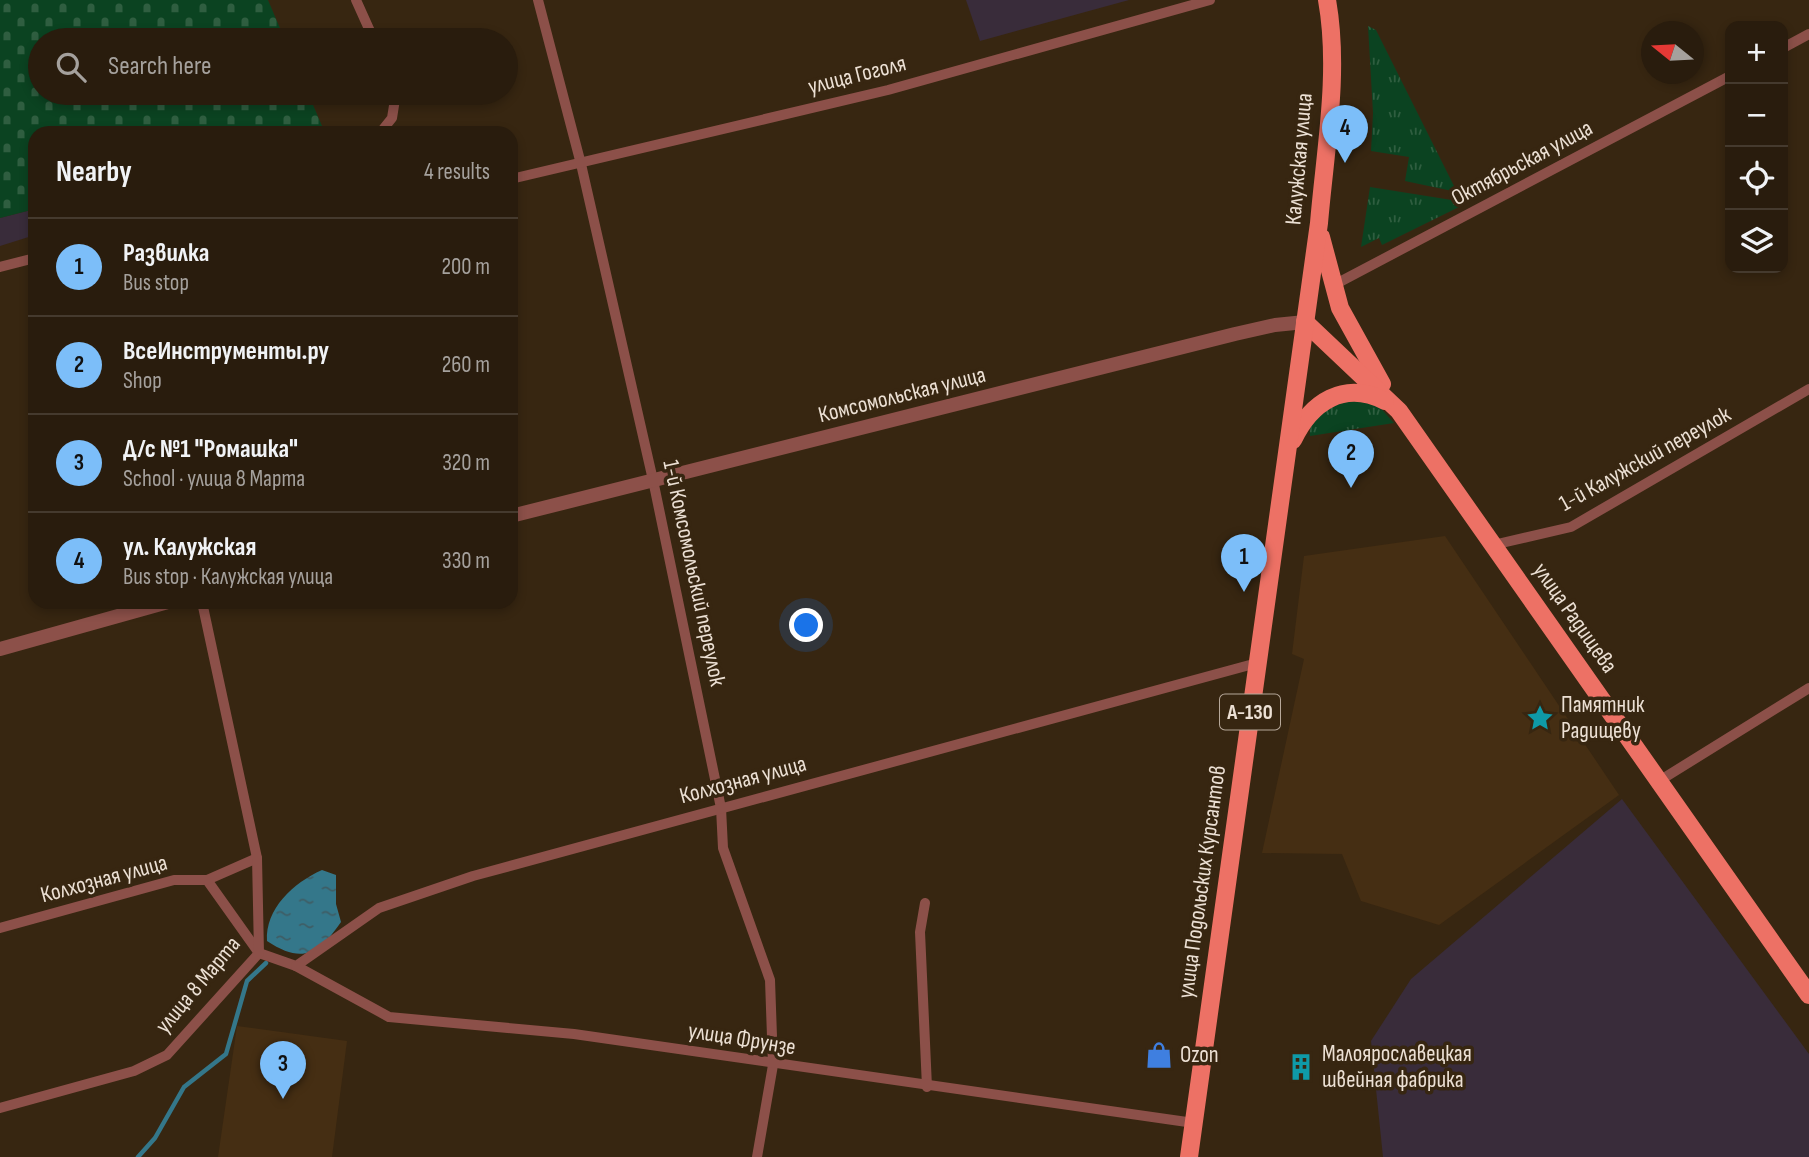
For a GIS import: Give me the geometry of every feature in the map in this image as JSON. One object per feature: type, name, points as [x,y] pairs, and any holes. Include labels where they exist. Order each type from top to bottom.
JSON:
[{"type":"main road","name":"Калужская улица","points":[[1305,322],[1319,223],[1331,74],[1327,0]]},
{"type":"main road","points":[[1319,223],[1332,286],[1348,327],[1399,411]]},
{"type":"main road","name":"улица Радищева","points":[[1305,322],[1399,411],[1809,995]]},
{"type":"main road","name":"улица Подольских Курсантов","points":[[1189,1157],[1305,322]]},
{"type":"main road","points":[[1286,461],[1304,421],[1318,405],[1337,394],[1350,391],[1372,394],[1399,411]]},
{"type":"street","points":[[356,0],[369,28]]},
{"type":"street","name":"1-й Комсомольский переулок","points":[[538,0],[581,164],[653,480],[721,808],[723,848],[770,980],[773,1065],[757,1157]]},
{"type":"street","name":"улица Гоголя","points":[[518,178],[888,90],[1210,0]]},
{"type":"street","points":[[1788,45],[1809,34]]},
{"type":"street","name":"Октябрьская улица","points":[[1332,286],[1725,79]]},
{"type":"street","points":[[386,126],[392,118],[394,105]]},
{"type":"street","points":[[0,267],[28,260]]},
{"type":"street","name":"Комсомольская улица","points":[[518,514],[1235,334],[1305,322]]},
{"type":"street","name":"1-й Калужский переулок","points":[[1493,545],[1571,527],[1809,389]]},
{"type":"street","points":[[0,649],[143,609]]},
{"type":"street","name":"улица 8 Марта","points":[[0,1108],[134,1071],[167,1055],[259,953],[257,858],[204,609]]},
{"type":"street","name":"Колхозная улица","points":[[296,966],[379,908],[473,876],[1257,663]]},
{"type":"street","points":[[1659,781],[1809,688]]},
{"type":"street","name":"Колхозная улица","points":[[0,928],[174,880],[207,880],[257,858]]},
{"type":"street","points":[[207,880],[259,953],[296,966]]},
{"type":"street","points":[[925,903],[920,932],[927,1087]]},
{"type":"street","name":"улица Фрунзе","points":[[296,966],[389,1017],[574,1034],[773,1065],[1194,1123]]},
{"type":"shaded area","points":[[966,0],[1129,0],[980,41]]},
{"type":"shaded area","points":[[28,211],[28,237],[0,246],[0,218]]},
{"type":"shaded area","points":[[1445,536],[1619,795],[1439,925],[1361,901],[1342,854],[1262,853],[1304,659],[1292,654],[1304,556]]},
{"type":"shaded area","points":[[1622,799],[1809,1054],[1809,1157],[1383,1157],[1371,1041],[1411,979]]},
{"type":"shaded area","points":[[237,1026],[347,1041],[332,1157],[218,1157]]},
{"type":"green space","points":[[0,0],[268,0],[280,28],[28,28],[28,105],[313,105],[322,126],[28,126],[28,211],[0,218]]},
{"type":"green space","points":[[1368,26],[1376,30],[1457,192],[1405,181],[1409,157],[1371,151],[1373,113]]},
{"type":"green space","points":[[1370,187],[1458,201],[1461,206],[1382,245],[1379,238],[1361,247]]},
{"type":"green space","points":[[1354,398],[1378,405],[1394,423],[1310,436],[1311,428],[1319,416]]},
{"type":"water","points":[[322,870],[336,875],[336,904],[341,922],[333,933],[317,949],[300,954],[279,948],[267,941],[271,918],[283,898],[301,882]]},
{"type":"waterway","points":[[138,1157],[155,1138],[184,1087],[226,1054],[247,981],[266,963]]},
{"type":"place","name":"ул. Калужская","points":[[1345,163]]},
{"type":"place","name":"ВсеИнструменты.ру","points":[[1351,488]]},
{"type":"place","name":"Развилка","points":[[1244,592]]},
{"type":"place","name":"Памятник Радищеву","points":[[1540,718]]},
{"type":"place","name":"Ozon","points":[[1159,1055]]},
{"type":"place","name":"Малоярославецкая швейная фабрика","points":[[1301,1067]]},
{"type":"place","name":"Д/с №1 \"Ромашка\"","points":[[283,1099]]}]
